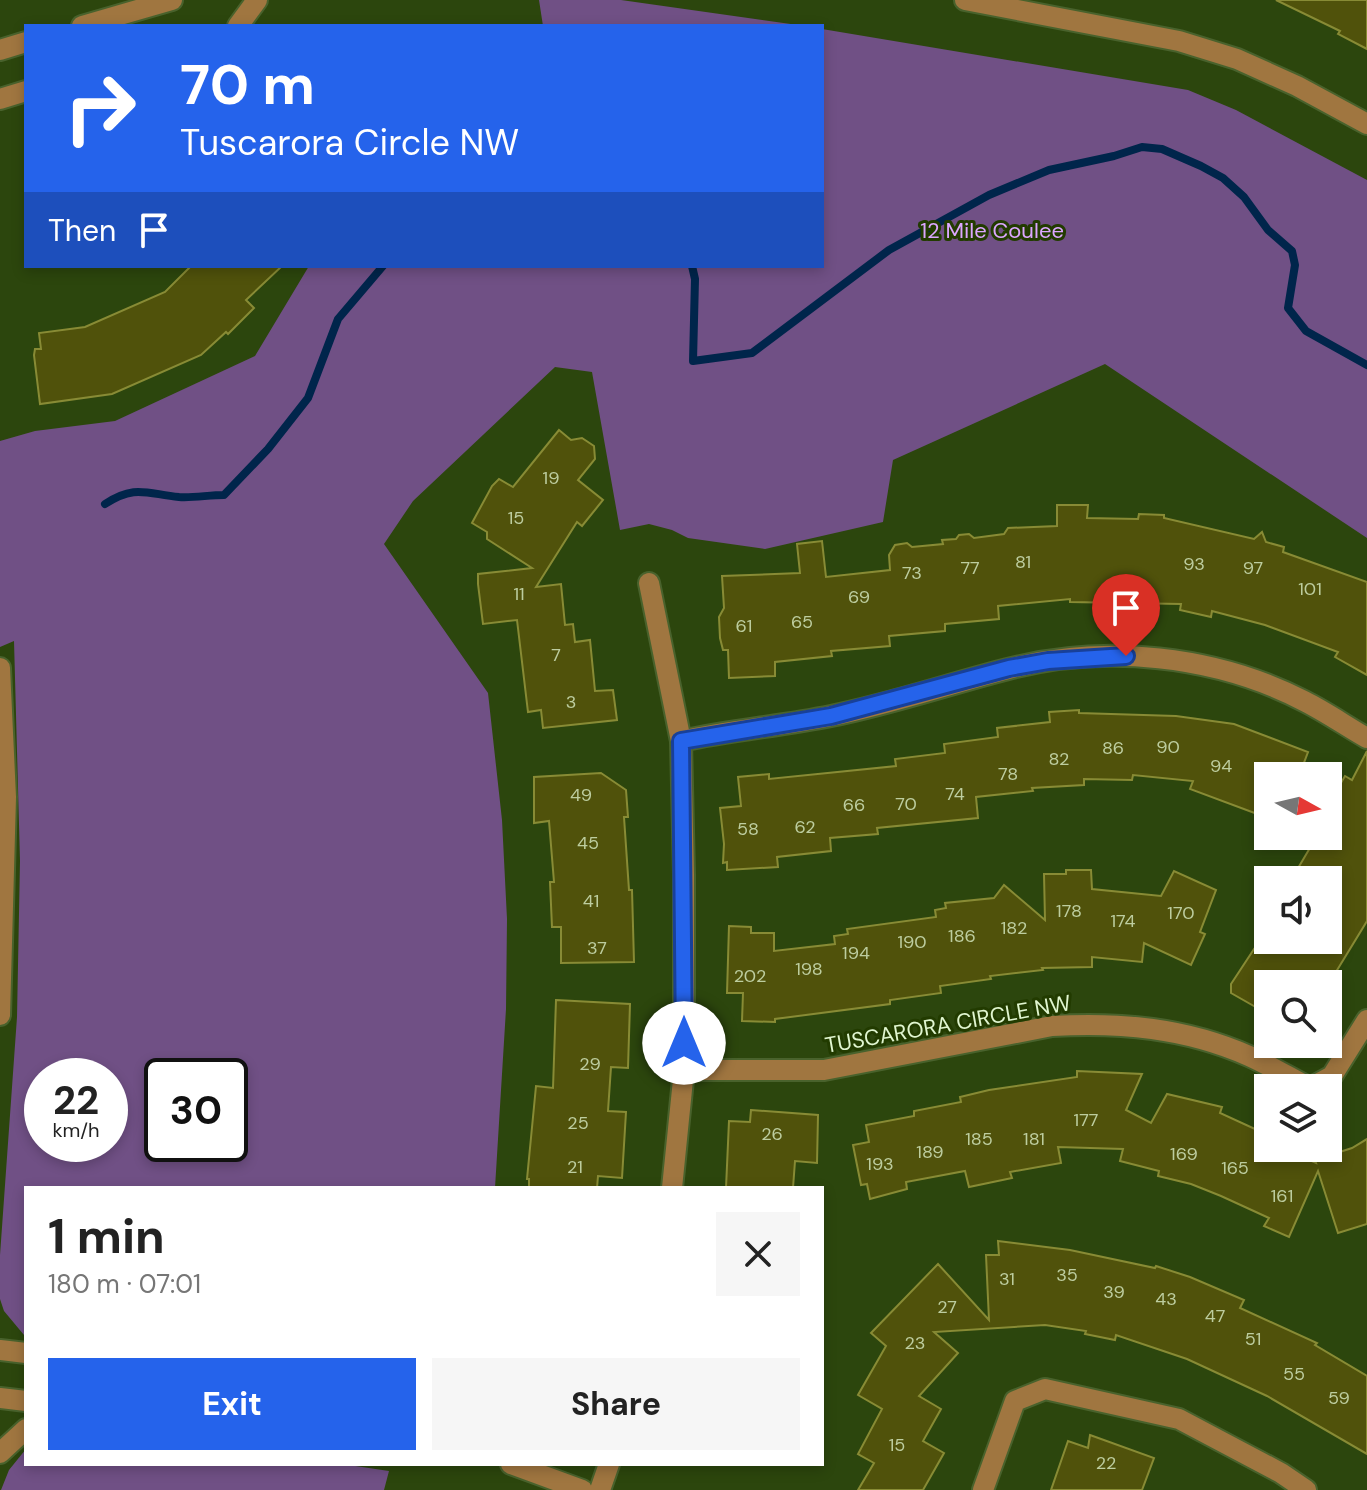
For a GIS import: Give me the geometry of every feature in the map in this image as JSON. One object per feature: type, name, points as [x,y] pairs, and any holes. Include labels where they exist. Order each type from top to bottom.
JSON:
[{"type":"street","points":[[89,24],[172,0]]},
{"type":"street","points":[[239,24],[257,0]]},
{"type":"street","points":[[973,1],[1179,41],[1222,54],[1297,86],[1367,124]]},
{"type":"street","points":[[0,50],[24,43]]},
{"type":"street","points":[[649,583],[681,741],[684,1070],[672,1186]]},
{"type":"street","points":[[681,741],[831,716],[1009,668],[1048,661],[1126,656],[1165,659],[1238,675],[1304,701],[1367,738]]},
{"type":"street","points":[[0,668],[6,797],[0,1015]]},
{"type":"street","name":"TUSCARORA CIRCLE NW","points":[[684,1070],[824,1070],[1052,1026],[1126,1025],[1193,1037],[1250,1056],[1310,1088],[1332,1076],[1367,1020]]},
{"type":"street","points":[[0,1350],[24,1353]]},
{"type":"street","points":[[983,1490],[1015,1401],[1045,1389],[1179,1419],[1281,1473],[1306,1490]]},
{"type":"street","points":[[0,1398],[24,1401]]},
{"type":"street","points":[[0,1453],[24,1431]]},
{"type":"street","points":[[516,1466],[582,1490]]},
{"type":"street","points":[[600,1490],[608,1466]]},
{"type":"green space","points":[[539,0],[621,0],[791,24],[543,24]]},
{"type":"green space","name":"12 Mile Coulee","points":[[824,29],[1188,90],[1236,110],[1367,180],[1367,538],[1105,364],[893,460],[883,522],[765,549],[688,538],[649,524],[620,530],[592,372],[555,367],[413,501],[384,544],[488,693],[502,820],[507,919],[506,1009],[495,1186],[24,1186],[24,1335],[4,1311],[0,1299],[0,1255],[17,1017],[20,861],[14,641],[0,647],[0,441],[35,431],[115,421],[255,356],[308,268],[824,268]]},
{"type":"green space","points":[[24,1451],[24,1466],[355,1466],[389,1471],[384,1490],[1,1490],[9,1470]]},
{"type":"building","points":[[1276,0],[1367,0],[1367,49],[1338,34],[1340,31]]},
{"type":"building","points":[[189,268],[280,268],[246,300],[254,308],[201,355],[112,394],[40,404],[34,355],[35,349],[41,349],[39,333],[85,327],[165,292]]},
{"type":"building","points":[[559,430],[571,440],[582,438],[594,446],[595,459],[578,480],[603,500],[582,526],[577,522],[536,587],[561,584],[565,625],[573,624],[575,642],[590,640],[595,691],[613,690],[617,720],[543,728],[541,710],[528,712],[517,620],[483,624],[478,584],[478,574],[532,568],[487,539],[487,532],[472,523],[492,486],[499,479],[513,487]]},
{"type":"building","points":[[1057,505],[1088,505],[1087,518],[1138,519],[1139,514],[1164,515],[1164,518],[1254,539],[1262,532],[1266,542],[1284,547],[1283,552],[1367,582],[1367,675],[1335,657],[1338,652],[1265,625],[1212,611],[1211,617],[1180,610],[1181,604],[1070,602],[1070,599],[998,606],[999,619],[945,624],[945,631],[889,636],[890,646],[831,651],[832,656],[775,662],[775,676],[729,678],[728,650],[723,650],[720,638],[719,617],[724,608],[722,576],[800,573],[797,544],[822,541],[826,577],[890,570],[889,555],[895,545],[943,544],[942,540],[956,539],[959,535],[969,534],[974,538],[1004,534],[1008,528],[1057,526]]},
{"type":"building","points":[[1079,710],[1079,713],[1176,716],[1234,724],[1308,752],[1304,762],[1254,762],[1254,813],[1190,789],[1193,781],[1133,775],[1132,780],[1084,779],[1084,785],[1032,788],[1033,791],[976,797],[978,818],[877,828],[878,834],[830,838],[831,851],[777,857],[778,867],[727,870],[727,862],[723,863],[720,808],[741,806],[738,777],[769,774],[769,779],[896,766],[895,759],[945,753],[944,744],[998,737],[997,728],[1050,722],[1049,712]]},
{"type":"building","points":[[1367,751],[1367,921],[1337,970],[1254,970],[1254,1006],[1231,993],[1231,984],[1254,949],[1254,954],[1342,954],[1342,866],[1299,866],[1309,850],[1342,850],[1342,781],[1345,776],[1352,780]]},
{"type":"building","points":[[601,773],[626,790],[628,817],[624,817],[629,890],[632,890],[634,962],[561,963],[561,927],[552,927],[550,882],[554,882],[549,821],[534,823],[534,777]]},
{"type":"building","points":[[1066,870],[1091,870],[1092,889],[1161,896],[1174,871],[1216,890],[1200,932],[1205,934],[1191,965],[1144,943],[1142,962],[1092,957],[1092,967],[1042,968],[990,976],[991,979],[940,986],[941,993],[890,1000],[890,1004],[775,1019],[775,1022],[742,1021],[743,993],[727,993],[729,926],[751,927],[751,933],[774,933],[774,951],[835,944],[834,936],[848,934],[847,929],[936,917],[935,910],[946,908],[945,903],[994,898],[1004,885],[1045,920],[1044,874],[1066,874]]},
{"type":"building","points":[[556,1000],[630,1004],[628,1068],[611,1067],[608,1111],[626,1112],[622,1178],[598,1176],[597,1186],[529,1186],[527,1179],[536,1086],[553,1088]]},
{"type":"building","points":[[1077,1071],[1142,1074],[1126,1110],[1151,1123],[1167,1094],[1222,1107],[1220,1113],[1254,1129],[1254,1162],[1342,1162],[1342,1151],[1367,1139],[1367,1224],[1338,1233],[1318,1171],[1289,1237],[1264,1226],[1269,1218],[1221,1196],[1158,1176],[1159,1171],[1120,1161],[1123,1149],[1058,1147],[1061,1163],[1010,1172],[1012,1178],[969,1187],[965,1171],[906,1182],[907,1189],[870,1199],[867,1184],[861,1185],[853,1145],[869,1142],[866,1125],[914,1116],[914,1111],[961,1102],[960,1097],[989,1090],[1077,1077]]},
{"type":"building","points":[[751,1110],[818,1115],[817,1163],[795,1161],[793,1186],[726,1186],[729,1121],[750,1122]]},
{"type":"building","points":[[998,1241],[1156,1266],[1244,1300],[1240,1308],[1317,1343],[1315,1345],[1367,1376],[1367,1454],[1267,1396],[1187,1359],[1116,1335],[1115,1340],[1085,1334],[1086,1331],[1045,1325],[934,1332],[958,1353],[919,1396],[941,1409],[923,1441],[944,1453],[923,1490],[858,1490],[874,1463],[858,1454],[882,1409],[858,1395],[886,1346],[871,1333],[938,1264],[989,1320],[986,1255],[999,1255]]},
{"type":"building","points":[[1090,1435],[1154,1458],[1142,1490],[1051,1490],[1068,1441],[1088,1448]]},
{"type":"waterway","points":[[692,268],[695,279],[693,361],[752,353],[889,250],[989,195],[1049,170],[1142,147],[1162,149],[1223,178],[1244,197],[1268,230],[1292,251],[1295,265],[1288,308],[1306,331],[1367,365]]},
{"type":"waterway","points":[[105,504],[133,492],[184,497],[224,495],[268,449],[308,398],[338,319],[381,268]]},
{"type":"route","points":[[684,1043],[681,741],[831,716],[1009,668],[1048,661],[1126,656]]}]
